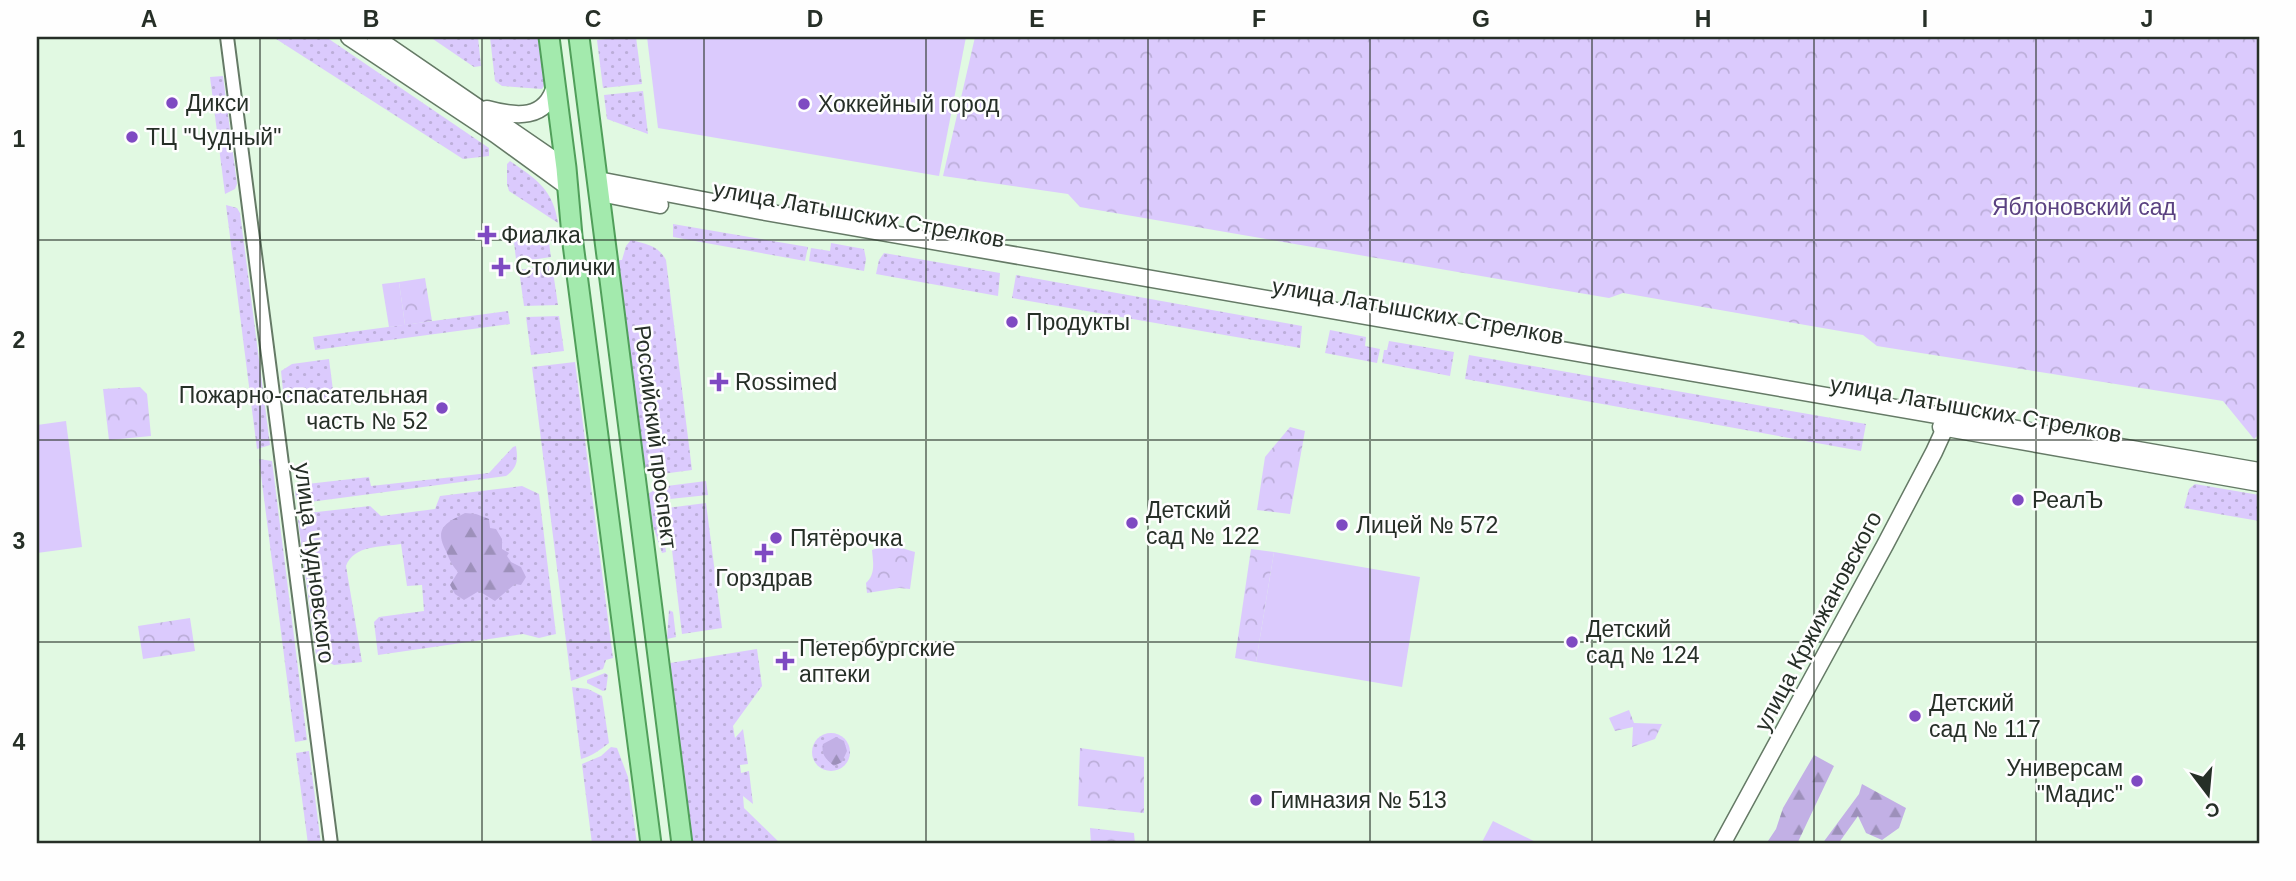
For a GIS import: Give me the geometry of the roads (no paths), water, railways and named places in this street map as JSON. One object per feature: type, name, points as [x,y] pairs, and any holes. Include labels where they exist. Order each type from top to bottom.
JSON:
[{"type":"main road","points":[[550,37],[572,236],[651,844]]},
{"type":"main road","name":"Российский проспект","points":[[579,37],[682,844]]},
{"type":"main road","name":"улица Латышских Стрелков","points":[[567,177],[599,187]]},
{"type":"street","name":"улица Чудновского","points":[[227,37],[331,844]]},
{"type":"street","points":[[349,37],[495,134],[567,177]]},
{"type":"street","points":[[375,37],[475,105],[567,177]]},
{"type":"street","points":[[475,105],[504,113],[537,110],[549,102],[555,83]]},
{"type":"street","name":"улица Латышских Стрелков","points":[[599,187],[1946,423],[2259,483]]},
{"type":"street","name":"улица Латышских Стрелков","points":[[1946,423],[2259,471]]},
{"type":"street","name":"улица Кржижановского","points":[[1723,844],[1885,545],[1946,423]]},
{"type":"place","name":"Дикси","points":[[172,103]]},
{"type":"place","name":"Хоккейный город","points":[[804,104]]},
{"type":"place","name":"ТЦ \"Чудный\"","points":[[132,137]]},
{"type":"place","name":"Фиалка","points":[[487,235]]},
{"type":"place","name":"Столички","points":[[501,267]]},
{"type":"place","name":"Продукты","points":[[1012,322]]},
{"type":"place","name":"Rossimed","points":[[719,382]]},
{"type":"place","name":"Пожарно-спасательная часть № 52","points":[[442,408]]},
{"type":"place","name":"РеалЪ","points":[[2018,500]]},
{"type":"place","name":"Детский сад № 122","points":[[1132,523]]},
{"type":"place","name":"Лицей № 572","points":[[1342,525]]},
{"type":"place","name":"Пятёрочка","points":[[776,538]]},
{"type":"place","name":"Горздрав","points":[[764,553]]},
{"type":"place","name":"Детский сад № 124","points":[[1572,642]]},
{"type":"place","name":"Петербургские аптеки","points":[[785,661]]},
{"type":"place","name":"Детский сад № 117","points":[[1915,716]]},
{"type":"place","name":"Универсам \"Мадис\"","points":[[2137,781]]},
{"type":"place","name":"Гимназия № 513","points":[[1256,800]]},
{"type":"park label","name":"Яблоновский сад","points":[[2084,207]]}]
